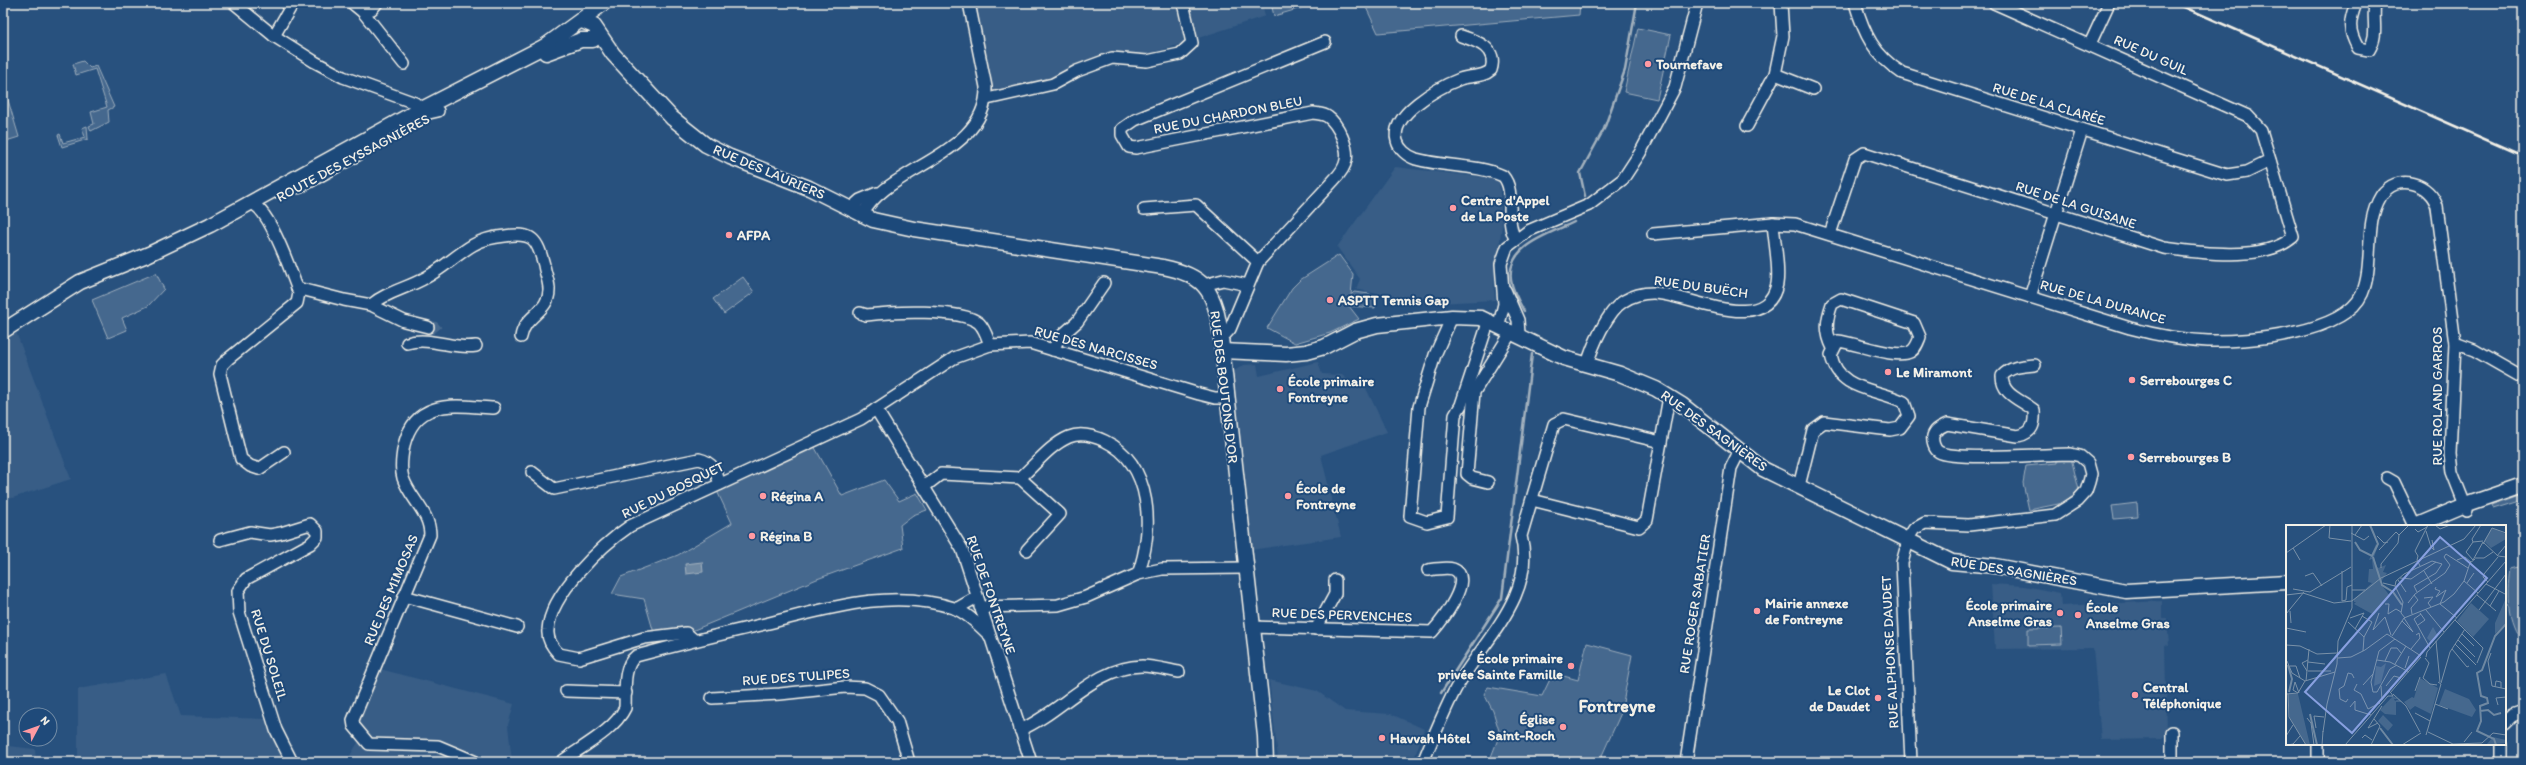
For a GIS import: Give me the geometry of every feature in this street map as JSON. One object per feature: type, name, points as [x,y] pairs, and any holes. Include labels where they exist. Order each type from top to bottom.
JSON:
[{"type":"main road","name":"ROUTE DES EYSSAGNIÈRES","points":[[3,331],[80,282],[149,254],[195,241],[255,205],[316,165],[549,44],[590,29],[601,6]]},
{"type":"main road","name":"RUE DES LAURIERS","points":[[590,29],[672,118],[696,138],[730,157],[809,188],[862,216]]},
{"type":"main road","points":[[520,64],[571,43],[590,29]]},
{"type":"main road","name":"ROUTE DES EYSSAGNIÈRES","points":[[255,205],[438,111],[520,64],[549,44]]},
{"type":"main road","name":"RUE DES BOUTONS D'OR","points":[[862,216],[884,223],[914,229],[1163,267],[1190,273],[1204,285],[1216,307],[1268,758]]},
{"type":"main road","name":"RUE DES SAGNIÈRES","points":[[1221,345],[1286,354],[1306,352],[1324,347],[1365,328],[1452,317],[1474,317],[1494,322],[1550,351],[1587,366],[1638,381],[1669,397],[1763,469],[1907,542],[1959,564],[1995,566],[2115,590],[2146,590],[2283,581]]},
{"type":"main road","points":[[2433,525],[2466,508],[2523,485]]},
{"type":"main road","points":[[2418,525],[2523,490]]},
{"type":"street","points":[[234,3],[274,36],[343,77],[408,99],[418,113]]},
{"type":"street","points":[[274,36],[293,3]]},
{"type":"street","points":[[352,3],[363,12],[404,64]]},
{"type":"street","points":[[363,12],[372,9],[378,3]]},
{"type":"street","points":[[850,209],[860,200],[880,193],[934,160],[957,141],[974,122],[986,100],[986,87],[969,3]]},
{"type":"street","points":[[986,100],[1053,84],[1077,70],[1112,58],[1147,60],[1180,54],[1192,43],[1183,3]]},
{"type":"street","points":[[1452,317],[1435,355],[1419,407],[1410,516],[1427,522],[1447,518],[1455,415],[1461,405],[1494,322],[1504,304],[1502,284],[1503,256],[1515,238],[1589,205],[1623,179],[1640,153],[1675,87],[1697,3]]},
{"type":"street","points":[[1747,126],[1775,74],[1783,36],[1782,3]]},
{"type":"street","name":"RUE DE LA CLARÉE","points":[[1855,3],[1863,31],[1889,65],[1902,73],[2228,175],[2247,172],[2270,161]]},
{"type":"street","name":"RUE DU GUIL","points":[[1994,3],[2090,44],[2248,116],[2261,130],[2270,161]]},
{"type":"street","points":[[2090,44],[2109,3]]},
{"type":"street","points":[[2356,3],[2352,15],[2350,34],[2358,48],[2369,50],[2376,40],[2373,13],[2375,3]]},
{"type":"street","points":[[1461,36],[1487,47],[1493,59],[1492,70],[1482,75],[1452,82],[1412,108],[1400,120],[1395,129],[1396,136],[1402,150],[1416,159],[1503,176],[1508,183],[1510,219],[1515,238]]},
{"type":"street","name":"RUE DU CHARDON BLEU","points":[[1221,345],[1230,330],[1258,262],[1334,182],[1343,168],[1347,159],[1346,150],[1333,121],[1321,114],[1303,114],[1136,148],[1129,147],[1124,140],[1122,129],[1134,120],[1325,42]]},
{"type":"street","points":[[1775,74],[1813,89]]},
{"type":"street","points":[[368,147],[379,138],[418,113],[438,111]]},
{"type":"street","points":[[2030,297],[2082,130]]},
{"type":"street","name":"RUE DE LA GUISANE","points":[[1830,234],[1855,159],[1864,153],[2164,248],[2204,253],[2240,253],[2269,249],[2293,237],[2270,161]]},
{"type":"street","name":"RUE DE LA DURANCE","points":[[1653,234],[1773,223],[1796,224],[2130,328],[2183,339],[2237,340],[2307,329],[2340,316],[2356,303],[2362,293],[2365,280],[2376,207],[2389,187],[2408,182],[2418,184],[2435,199],[2451,308]]},
{"type":"street","points":[[862,216],[868,205],[880,193]]},
{"type":"street","points":[[255,205],[276,237],[298,288],[299,298],[297,303],[228,359],[222,365],[220,374],[241,459],[250,466],[259,469],[284,452]]},
{"type":"street","points":[[1144,209],[1196,205],[1258,262]]},
{"type":"street","name":"RUE DU BUËCH","points":[[1587,366],[1611,312],[1622,302],[1634,296],[1654,293],[1731,310],[1752,310],[1765,306],[1772,296],[1777,283],[1773,223]]},
{"type":"street","points":[[371,304],[378,298],[426,278],[483,240],[522,234],[531,237],[539,247],[549,288],[548,300],[545,307],[528,321],[522,330],[521,337]]},
{"type":"street","points":[[1204,285],[1223,280],[1248,285]]},
{"type":"street","points":[[1053,350],[1059,338],[1077,322],[1104,283]]},
{"type":"street","points":[[1488,482],[1472,478],[1467,474],[1471,406],[1474,392],[1515,333],[1516,314],[1502,284]]},
{"type":"street","points":[[298,288],[344,300],[371,304],[404,321],[428,327]]},
{"type":"street","points":[[1798,486],[1813,430],[1818,425],[1824,422],[1890,430],[1900,428],[1909,416],[1904,402],[1852,385],[1845,380],[1833,364],[1831,355],[1833,348],[1838,341],[1899,354],[1910,352],[1918,345],[1920,337],[1914,323],[1841,299],[1832,304],[1826,326],[1828,337],[1833,348]]},
{"type":"street","name":"RUE ROLAND GARROS","points":[[2451,308],[2455,343],[2450,454],[2452,472],[2466,508]]},
{"type":"street","points":[[860,313],[866,315],[915,312],[970,319],[983,328],[990,345]]},
{"type":"street","points":[[431,342],[439,333]]},
{"type":"street","points":[[407,343],[414,341],[431,342],[466,348],[476,346]]},
{"type":"street","name":"RUE DES NARCISSES","points":[[876,409],[954,358],[990,345],[1030,343],[1199,394],[1215,398],[1226,398]]},
{"type":"street","points":[[2455,343],[2474,350],[2523,378]]},
{"type":"street","points":[[1907,542],[1914,529],[1925,523],[1969,526],[2055,515],[2067,509],[2086,491],[2091,474],[2088,463],[2080,456],[2071,454],[1992,457],[1949,455],[1939,452],[1933,446],[1933,435],[1938,427],[1947,424],[2018,436],[2027,434],[2033,427],[2034,410],[2008,393],[2002,385],[2002,376],[2007,371],[2016,367],[2035,365]]},
{"type":"street","points":[[1532,500],[1639,527],[1647,520],[1669,397]]},
{"type":"street","name":"RUE DES MIMOSAS","points":[[476,762],[438,746],[369,744],[354,726],[353,720],[430,535],[427,518],[403,478],[402,452],[407,436],[413,424],[423,415],[436,408],[450,405],[494,408]]},
{"type":"street","name":"RUE DU BOSQUET","points":[[694,640],[686,633],[644,638],[579,658],[559,654],[551,644],[547,632],[549,620],[572,581],[603,547],[630,526],[861,418],[876,409]]},
{"type":"street","name":"RUE DE FONTREYNE","points":[[876,409],[962,549],[988,634],[1030,761]]},
{"type":"street","points":[[1423,762],[1455,690],[1504,619],[1518,589],[1525,550],[1521,536],[1551,430],[1559,421],[1564,420],[1661,442]]},
{"type":"street","points":[[1020,478],[1053,447],[1070,437],[1083,435],[1096,437],[1120,451],[1137,474],[1148,517],[1144,558],[1138,574]]},
{"type":"street","name":"RUE ROGER SABATIER","points":[[1686,762],[1731,468],[1739,452]]},
{"type":"street","points":[[532,472],[554,489],[699,459],[710,463],[715,469],[720,484]]},
{"type":"street","points":[[924,487],[941,474],[1020,478],[1063,517],[1026,550]]},
{"type":"street","points":[[2387,478],[2394,482],[2415,525]]},
{"type":"street","name":"RUE DU SOLEIL","points":[[220,540],[250,532],[276,534],[310,524],[317,531],[317,537],[310,544],[246,579],[238,591],[239,612],[276,730],[292,762]]},
{"type":"street","name":"RUE ALPHONSE DAUDET","points":[[1907,542],[1902,563],[1911,762]]},
{"type":"street","points":[[956,609],[979,602],[1058,605],[1079,599],[1138,574],[1162,569],[1245,568]]},
{"type":"street","name":"RUE DES PERVENCHES","points":[[1252,627],[1432,632],[1459,594],[1460,579],[1458,573],[1452,568],[1428,570]]},
{"type":"street","points":[[1316,629],[1335,594],[1335,580]]},
{"type":"street","points":[[404,596],[517,627]]},
{"type":"street","points":[[560,762],[618,719],[625,708],[628,668],[630,661],[636,656],[694,640],[841,606],[895,599],[922,601],[956,609],[988,634]]},
{"type":"street","points":[[1020,730],[1055,709],[1090,684],[1108,675],[1142,666],[1179,672]]},
{"type":"street","name":"RUE DES TULIPES","points":[[712,698],[780,694],[846,687],[865,688],[879,695],[897,721],[909,762]]},
{"type":"street","points":[[566,691],[626,694]]},
{"type":"street","points":[[2506,722],[2512,716],[2523,712]]},
{"type":"street","points":[[2172,732],[2172,762]]},
{"type":"street","points":[[2318,745],[2318,762]]},
{"type":"street","points":[[2501,745],[2501,762]]},
{"type":"shaded area","points":[[970,3],[1262,3],[1265,16],[993,106]]},
{"type":"shaded area","points":[[1271,3],[1318,3],[1274,16]]},
{"type":"shaded area","points":[[1364,3],[1580,3],[1579,15],[1378,33]]},
{"type":"shaded area","name":"Tournefave","points":[[1638,28],[1671,35],[1657,99],[1624,92]]},
{"type":"shaded area","points":[[83,61],[90,68],[96,66],[114,107],[108,110],[109,122],[91,131],[89,126],[94,124],[91,112],[107,107],[95,69],[76,75],[73,64]]},
{"type":"shaded area","points":[[5,90],[19,137],[3,142],[3,91]]},
{"type":"shaded area","points":[[87,126],[88,139],[62,147],[58,135],[60,134],[63,143],[85,137],[82,128]]},
{"type":"shaded area","points":[[1395,167],[1499,179],[1502,225],[1494,285],[1495,300],[1419,304],[1356,289],[1360,279],[1337,247]]},
{"type":"shaded area","name":"ASPTT Tennis Gap","points":[[1339,255],[1353,274],[1351,295],[1354,292],[1370,294],[1370,297],[1376,298],[1375,308],[1349,306],[1359,319],[1330,333],[1295,343],[1267,328],[1292,288],[1300,280]]},
{"type":"shaded area","points":[[156,273],[164,289],[148,306],[122,318],[127,330],[108,338],[92,300]]},
{"type":"shaded area","points":[[743,277],[754,292],[724,314],[713,299]]},
{"type":"shaded area","points":[[16,332],[71,479],[3,501],[3,341]]},
{"type":"shaded area","name":"École de Fontreyne","points":[[1318,362],[1322,374],[1342,375],[1348,380],[1349,389],[1365,386],[1387,432],[1321,455],[1341,537],[1250,550],[1231,378],[1234,371],[1244,365],[1257,364],[1259,376]]},
{"type":"shaded area","points":[[814,446],[842,496],[884,480],[899,501],[917,493],[927,510],[913,515],[900,525],[903,548],[817,579],[694,630],[654,633],[644,599],[612,594],[621,577],[678,555],[732,523],[717,491]]},
{"type":"shaded area","points":[[2057,458],[2071,458],[2079,490],[2063,503],[2029,510],[2023,483],[2026,466],[2057,463]]},
{"type":"shaded area","points":[[2523,494],[2523,504],[2520,501],[2494,509],[2492,505]]},
{"type":"shaded area","points":[[2137,503],[2138,517],[2114,519],[2112,506]]},
{"type":"shaded area","points":[[702,562],[703,572],[686,574],[685,564]]},
{"type":"shaded area","points":[[2523,566],[2523,643],[2511,616],[2508,589],[2510,569]]},
{"type":"shaded area","points":[[1991,584],[2024,586],[2060,593],[2061,606],[2162,601],[2162,618],[2167,618],[2169,646],[2165,645],[2167,733],[2162,739],[2101,740],[2093,648],[1995,649]]},
{"type":"shaded area","points":[[2061,628],[2062,644],[2028,645],[2028,629]]},
{"type":"shaded area","points":[[1587,643],[1632,655],[1621,713],[1599,762],[1489,762],[1500,734],[1493,711],[1484,694],[1488,687],[1542,696],[1553,673],[1578,680]]},
{"type":"shaded area","points":[[380,669],[514,704],[508,725],[512,762],[346,762],[359,741],[360,720]]},
{"type":"shaded area","points":[[166,674],[181,716],[265,719],[283,762],[78,762],[78,689]]},
{"type":"shaded area","points":[[1269,680],[1317,691],[1345,711],[1391,714],[1424,729],[1413,762],[1286,762],[1278,758]]},
{"type":"shaded area","points":[[3,715],[9,746],[35,749],[36,762],[3,762]]},
{"type":"waterway","points":[[1585,196],[1580,173],[1604,129],[1625,70],[1637,3]]},
{"type":"waterway","points":[[1524,311],[1514,292],[1511,280],[1511,268],[1515,258],[1522,249],[1532,242],[1574,222]]},
{"type":"waterway","points":[[1441,693],[1502,598],[1532,354]]},
{"type":"tunnel","points":[[428,327],[434,327],[439,333]]},
{"type":"railway","points":[[2175,3],[2523,156]]},
{"type":"place","name":"Tournefave","points":[[1648,64]]},
{"type":"place","name":"Centre d'Appel de La Poste","points":[[1453,208]]},
{"type":"place","name":"AFPA","points":[[729,235]]},
{"type":"place","name":"ASPTT Tennis Gap","points":[[1330,300]]},
{"type":"place","name":"Le Miramont","points":[[1888,372]]},
{"type":"place","name":"Serrebourges C","points":[[2132,380]]},
{"type":"place","name":"École primaire Fontreyne","points":[[1280,389]]},
{"type":"place","name":"Serrebourges B","points":[[2131,457]]},
{"type":"place","name":"Régina A","points":[[763,496]]},
{"type":"place","name":"École de Fontreyne","points":[[1288,496]]},
{"type":"place","name":"Régina B","points":[[752,536]]},
{"type":"place","name":"Mairie annexe de Fontreyne","points":[[1757,611]]},
{"type":"place","name":"École primaire Anselme Gras","points":[[2060,613]]},
{"type":"place","name":"École Anselme Gras","points":[[2078,615]]},
{"type":"place","name":"École primaire privée Sainte Famille","points":[[1571,666]]},
{"type":"place","name":"Central Téléphonique","points":[[2135,695]]},
{"type":"place","name":"Le Clot de Daudet","points":[[1878,698]]},
{"type":"place","name":"Église Saint-Roch","points":[[1563,727]]},
{"type":"place","name":"Havvah Hôtel","points":[[1382,738]]},
{"type":"district","name":"Fontreyne","points":[[1617,706]]}]
